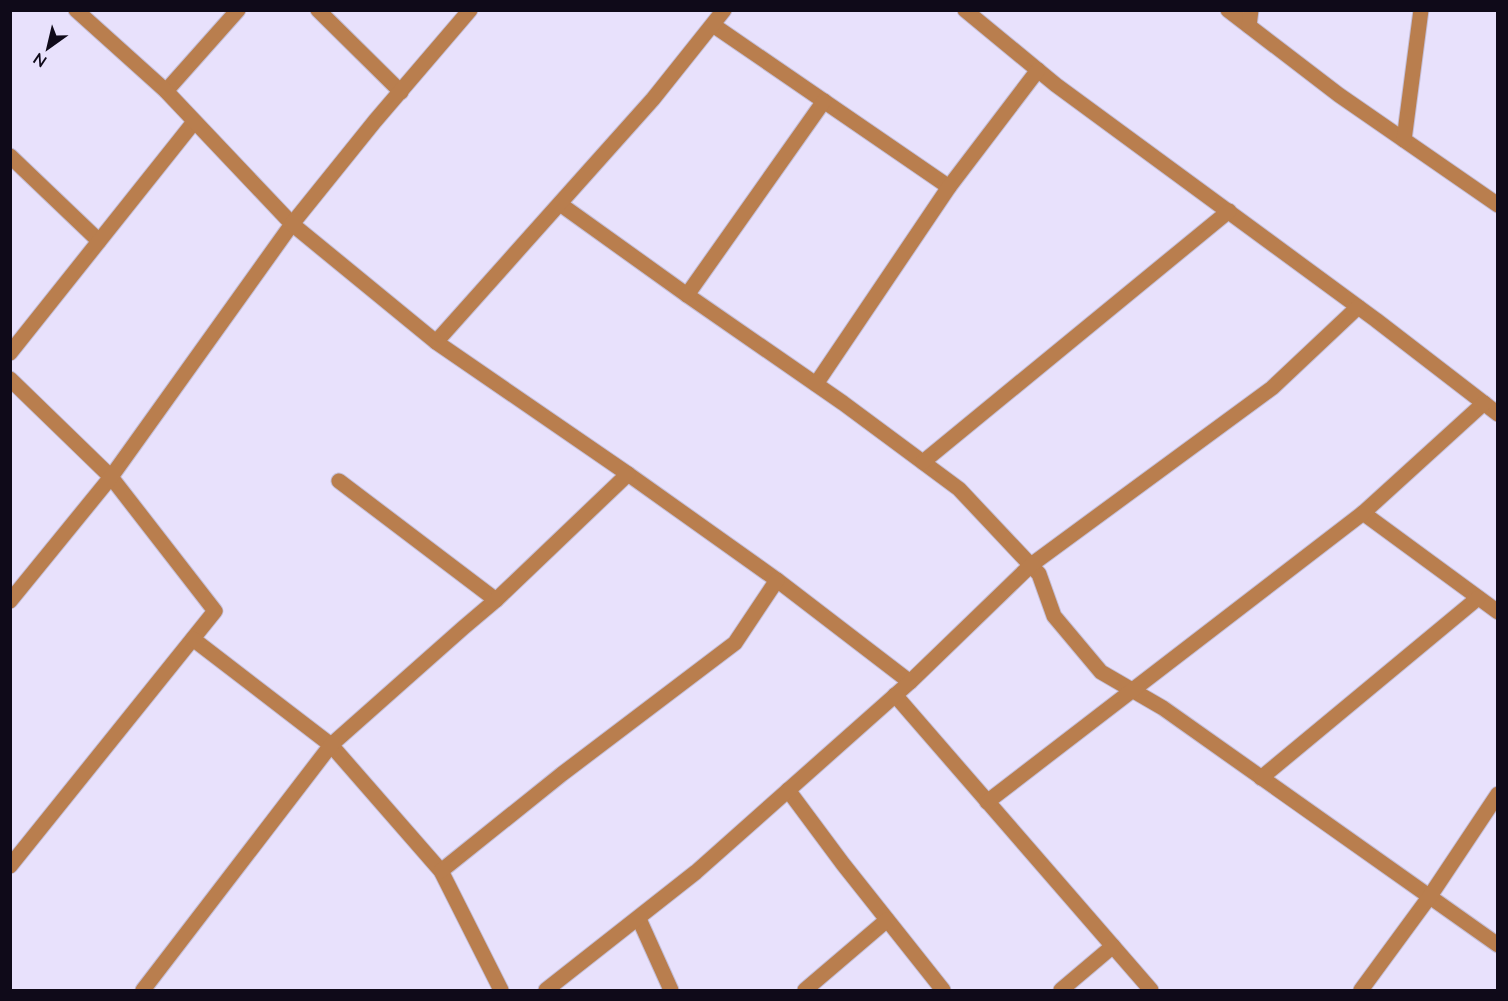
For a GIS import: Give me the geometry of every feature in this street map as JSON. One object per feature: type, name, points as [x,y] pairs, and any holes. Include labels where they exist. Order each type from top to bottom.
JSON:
[{"type":"street","points":[[76,10],[166,91],[292,224],[436,342],[777,580],[910,682]]},
{"type":"street","points":[[166,91],[238,10]]},
{"type":"street","points":[[318,10],[401,92]]},
{"type":"street","points":[[10,601],[111,477],[292,224],[375,121],[470,10]]},
{"type":"street","points":[[436,342],[653,99],[724,10]]},
{"type":"street","points":[[964,10],[1038,70],[1358,307],[1497,414]]},
{"type":"street","points":[[1228,10],[1339,95],[1497,205]]},
{"type":"street","points":[[1249,26],[1251,10]]},
{"type":"street","points":[[1404,140],[1421,10]]},
{"type":"street","points":[[713,25],[949,187]]},
{"type":"street","points":[[816,384],[949,187],[1038,70]]},
{"type":"street","points":[[687,295],[824,101]]},
{"type":"street","points":[[10,353],[195,122]]},
{"type":"street","points":[[10,156],[99,241]]},
{"type":"street","points":[[560,204],[816,384],[959,489],[1039,574],[1054,616],[1101,672],[1163,708],[1497,945]]},
{"type":"street","points":[[923,462],[1229,212]]},
{"type":"street","points":[[546,990],[696,872],[910,682],[1031,565],[1272,388],[1358,307]]},
{"type":"street","points":[[10,380],[111,477],[215,612],[10,866]]},
{"type":"street","points":[[987,802],[1363,513],[1484,403]]},
{"type":"street","points":[[144,990],[330,745],[496,600],[628,474]]},
{"type":"street","points":[[339,481],[496,600]]},
{"type":"street","points":[[1363,513],[1497,612]]},
{"type":"street","points":[[441,871],[562,774],[735,643],[777,580]]},
{"type":"street","points":[[1261,778],[1478,598]]},
{"type":"street","points":[[193,639],[330,745],[441,871],[501,990]]},
{"type":"street","points":[[895,695],[1151,990]]},
{"type":"street","points":[[788,790],[943,990]]},
{"type":"street","points":[[1361,990],[1430,896],[1497,794]]},
{"type":"street","points":[[639,919],[671,990]]},
{"type":"street","points":[[805,990],[887,920]]},
{"type":"street","points":[[1061,990],[1113,946]]}]
